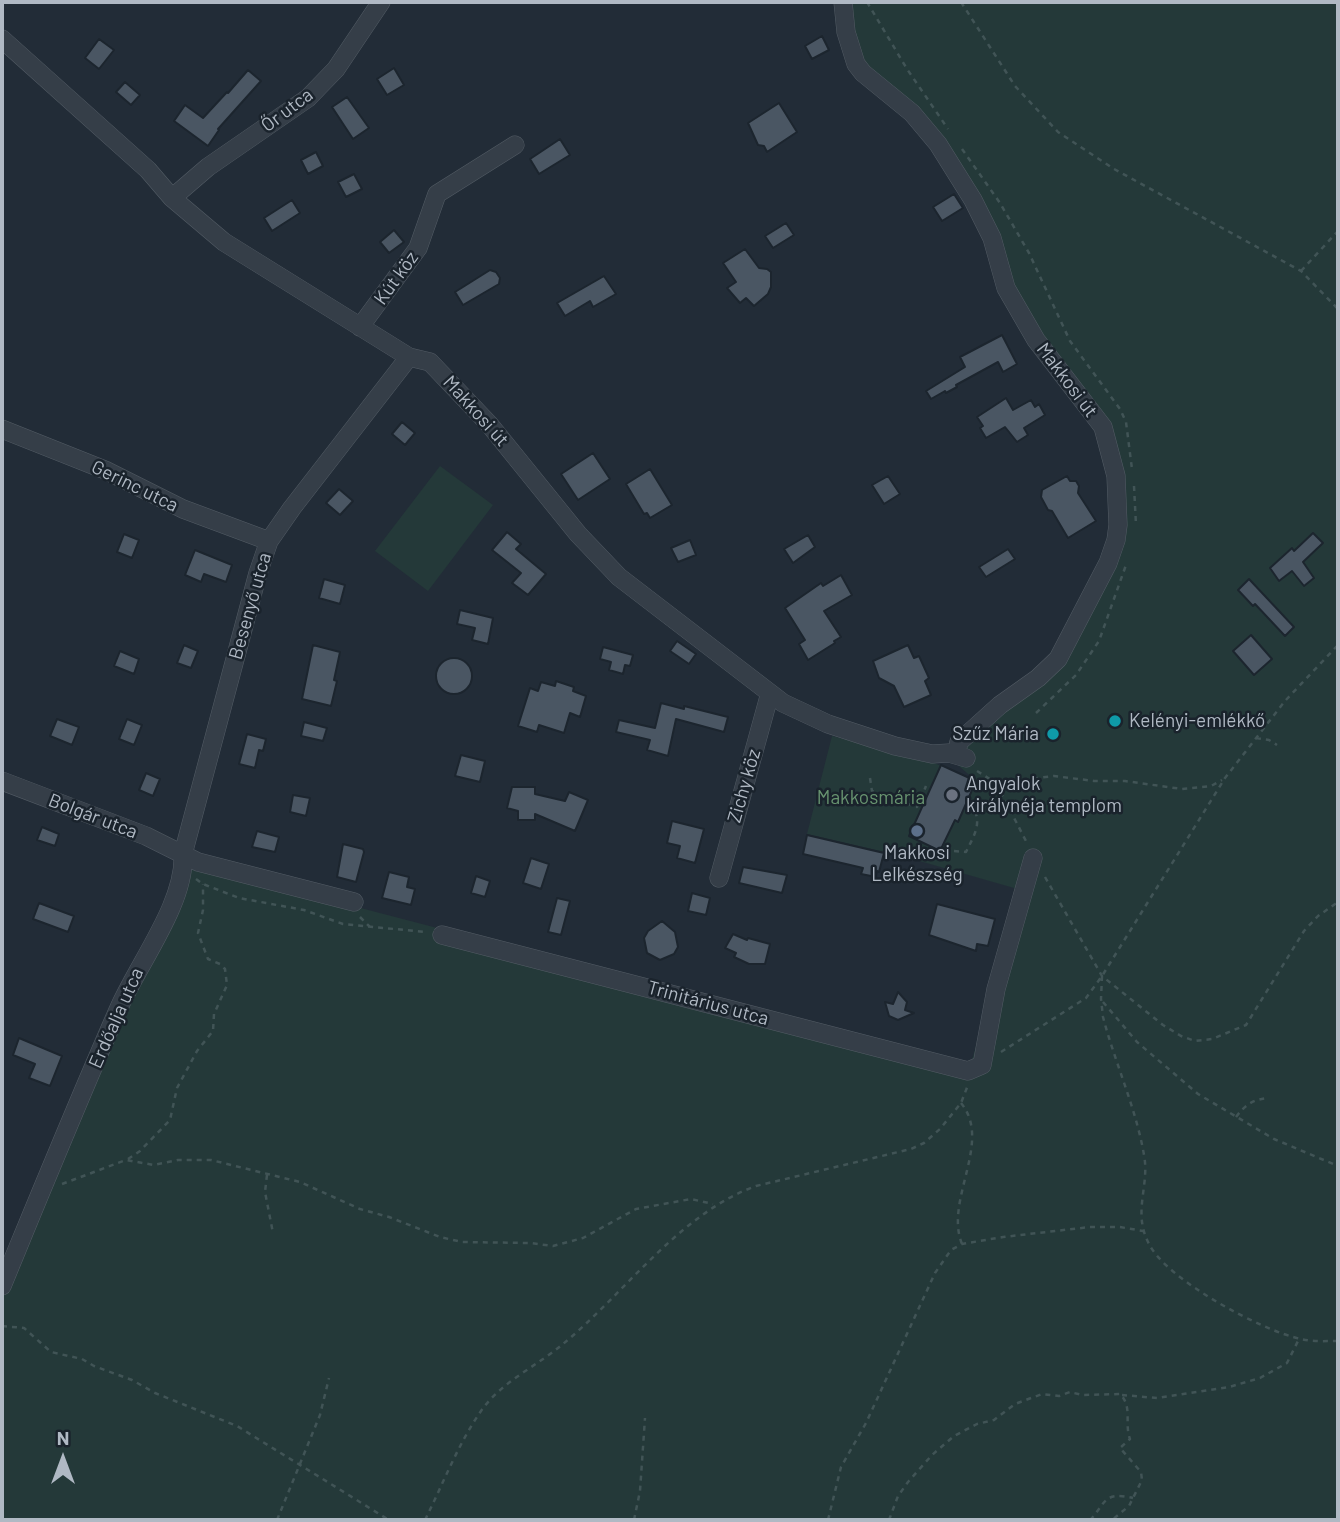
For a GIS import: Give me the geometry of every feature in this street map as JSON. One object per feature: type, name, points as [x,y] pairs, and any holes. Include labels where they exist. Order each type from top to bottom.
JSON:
[{"type":"street","name":"Őr utca","points":[[172,198],[208,167],[308,98],[336,69],[381,2]]},
{"type":"street","name":"Makkosi út","points":[[2,39],[148,170],[172,198],[224,242],[409,357],[430,362],[489,424],[578,534],[619,577],[783,703],[842,729],[895,746],[932,754],[961,756],[959,742],[1058,659],[1108,563],[1116,540],[1116,476],[1103,427],[1036,340],[1006,288],[992,238],[973,200],[938,144],[912,113],[863,73],[856,64],[846,32],[843,2]]},
{"type":"street","name":"Kút köz","points":[[360,327],[418,248],[437,194],[515,145]]},
{"type":"street","name":"Besenyő utca","points":[[183,860],[258,573],[269,541],[409,357]]},
{"type":"street","name":"Gerinc utca","points":[[2,429],[105,470],[183,509],[269,541]]},
{"type":"street","name":"Zichy köz","points":[[719,878],[770,693]]},
{"type":"street","name":"Bolgár utca","points":[[2,781],[146,836],[183,860]]},
{"type":"street","points":[[978,1067],[996,989],[1034,858]]},
{"type":"street","points":[[183,860],[354,902]]},
{"type":"street","name":"Erdőalja utca","points":[[2,1286],[118,1008],[174,900],[183,860]]},
{"type":"street","name":"Trinitárius utca","points":[[443,935],[968,1071],[978,1067]]},
{"type":"path","points":[[961,2],[1015,86],[1058,132],[1114,169],[1301,271],[1338,309]]},
{"type":"path","points":[[1301,271],[1338,231]]},
{"type":"path","points":[[425,1520],[466,1437],[482,1410],[497,1393],[563,1344],[684,1229],[715,1205],[756,1186],[911,1149],[933,1136],[961,1103],[978,1067],[1086,998],[1225,778],[1285,701],[1338,645]]},
{"type":"path","points":[[1256,738],[1269,740],[1277,745]]},
{"type":"path","points":[[961,756],[979,774],[996,783],[1054,776],[1194,788],[1211,786],[1225,778]]},
{"type":"path","points":[[870,778],[872,791],[919,808],[926,786]]},
{"type":"path","points":[[996,783],[1034,858],[1102,976],[1163,1025],[1195,1041],[1212,1039],[1246,1025],[1304,931],[1318,916],[1338,902]]},
{"type":"path","points":[[954,850],[966,852],[972,840],[978,816],[974,809]]},
{"type":"path","points":[[183,860],[203,884],[251,902],[304,910],[351,926],[443,935]]},
{"type":"path","points":[[45,1182],[61,1185],[69,1183],[125,1160],[140,1151],[169,1124],[177,1088],[197,1051],[210,1037],[214,1014],[227,985],[225,970],[220,964],[208,959],[198,933],[203,910],[203,884]]},
{"type":"path","points":[[1102,976],[1101,999],[1107,1033],[1145,1159],[1141,1212],[1143,1231],[1150,1247],[1162,1262],[1185,1280],[1257,1323],[1299,1339],[1338,1342]]},
{"type":"path","points":[[1101,999],[1137,1042],[1198,1094],[1274,1139],[1338,1166]]},
{"type":"path","points":[[1236,1116],[1245,1105],[1269,1098]]},
{"type":"path","points":[[961,1103],[971,1118],[972,1135],[958,1223],[962,1244]]},
{"type":"path","points":[[125,1160],[154,1165],[200,1159],[267,1175],[313,1187],[323,1194],[360,1209],[462,1242],[523,1242],[553,1246],[583,1238],[636,1209],[691,1199],[715,1205]]},
{"type":"path","points":[[267,1175],[265,1192],[274,1233]]},
{"type":"path","points":[[828,1520],[841,1466],[866,1423],[935,1273],[947,1255],[962,1244],[1011,1236],[1090,1227],[1120,1227],[1143,1231]]},
{"type":"path","points":[[2,1326],[24,1328],[51,1352],[82,1359],[155,1393],[237,1426],[389,1520]]},
{"type":"path","points":[[889,1520],[898,1496],[918,1469],[945,1443],[977,1424],[994,1420],[1015,1404],[1042,1394],[1059,1396],[1070,1392],[1082,1395],[1095,1393],[1157,1398],[1229,1387],[1260,1378],[1287,1363],[1299,1339]]},
{"type":"path","points":[[277,1520],[320,1415],[329,1378]]},
{"type":"path","points":[[1112,1520],[1126,1509],[1142,1476],[1138,1468],[1120,1450],[1120,1446],[1130,1439],[1126,1428],[1128,1405],[1122,1395]]},
{"type":"path","points":[[634,1520],[640,1491],[645,1418]]},
{"type":"path","points":[[1090,1520],[1099,1506],[1110,1498],[1133,1498]]},
{"type":"green space","name":"Makkosmária","points":[[845,2],[1338,2],[1338,1520],[2,1520],[2,1286],[184,866],[353,906],[970,1067],[1021,890],[902,856],[807,834],[832,736],[927,760],[975,780],[951,759],[955,741],[1059,668],[1113,565],[1114,437],[1042,343],[1011,288],[977,200],[860,65]]},
{"type":"green space","points":[[440,466],[493,505],[428,591],[375,551]]},
{"type":"building","points":[[822,36],[829,50],[812,59],[805,46]]},
{"type":"building","points":[[99,39],[114,50],[99,69],[85,58]]},
{"type":"building","points":[[394,68],[404,85],[387,95],[377,79]]},
{"type":"building","points":[[248,70],[261,81],[218,129],[208,146],[174,121],[185,105],[203,118]]},
{"type":"building","points":[[125,82],[140,95],[131,105],[116,92]]},
{"type":"building","points":[[347,97],[369,128],[353,139],[332,107]]},
{"type":"building","points":[[779,103],[797,132],[767,152],[764,146],[758,145],[748,123]]},
{"type":"building","points":[[560,139],[570,155],[539,174],[530,159]]},
{"type":"building","points":[[316,152],[323,166],[308,174],[301,160]]},
{"type":"building","points":[[354,174],[362,189],[346,197],[338,182]]},
{"type":"building","points":[[954,194],[963,208],[942,221],[933,207]]},
{"type":"building","points":[[292,200],[300,213],[272,231],[264,218]]},
{"type":"building","points":[[786,223],[794,235],[773,248],[765,236]]},
{"type":"building","points":[[394,230],[404,242],[389,253],[380,242]]},
{"type":"building","points":[[745,249],[759,268],[771,272],[768,294],[754,306],[746,298],[740,303],[727,288],[736,282],[723,263]]},
{"type":"building","points":[[490,270],[496,272],[500,278],[499,284],[463,305],[455,292]]},
{"type":"building","points":[[604,276],[616,294],[593,307],[590,301],[565,316],[557,303]]},
{"type":"building","points":[[1002,335],[1017,364],[1003,372],[998,362],[931,399],[926,391],[965,367],[960,357]]},
{"type":"building","points":[[1006,398],[1013,410],[1031,400],[1035,407],[1039,404],[1045,415],[1024,428],[1028,435],[1017,442],[1005,427],[986,438],[977,417]]},
{"type":"building","points":[[402,422],[415,433],[405,445],[392,434]]},
{"type":"building","points":[[593,453],[610,479],[578,500],[561,474]]},
{"type":"building","points":[[650,469],[672,505],[650,518],[647,513],[644,514],[626,484]]},
{"type":"building","points":[[888,476],[900,494],[884,504],[872,485]]},
{"type":"building","points":[[1067,476],[1070,481],[1076,481],[1079,486],[1078,493],[1096,521],[1068,538],[1041,497],[1042,490]]},
{"type":"building","points":[[339,489],[353,501],[340,515],[326,503]]},
{"type":"building","points":[[507,532],[521,544],[516,549],[546,574],[528,595],[512,583],[521,573],[492,550]]},
{"type":"building","points":[[1313,533],[1323,543],[1303,562],[1314,578],[1304,586],[1292,571],[1279,581],[1270,568]]},
{"type":"building","points":[[124,534],[139,540],[132,558],[117,552]]},
{"type":"building","points":[[808,535],[815,547],[793,563],[784,549]]},
{"type":"building","points":[[690,540],[696,555],[678,562],[671,548]]},
{"type":"building","points":[[1008,549],[1015,559],[986,577],[979,567]]},
{"type":"building","points":[[195,550],[232,565],[226,582],[204,574],[201,582],[185,575]]},
{"type":"building","points":[[841,575],[852,595],[824,611],[841,637],[808,660],[799,644],[805,640],[785,608],[821,583],[823,586]]},
{"type":"building","points":[[324,579],[345,585],[340,604],[319,598]]},
{"type":"building","points":[[1249,579],[1294,627],[1285,636],[1238,590]]},
{"type":"building","points":[[460,610],[493,618],[488,644],[472,640],[475,628],[457,624]]},
{"type":"building","points":[[1251,635],[1272,659],[1254,675],[1233,651]]},
{"type":"building","points":[[677,641],[696,654],[689,664],[670,651]]},
{"type":"building","points":[[184,645],[198,651],[191,668],[177,663]]},
{"type":"building","points":[[313,645],[340,652],[331,706],[302,699]]},
{"type":"building","points":[[908,645],[914,658],[919,656],[929,678],[925,681],[931,695],[904,707],[894,686],[879,678],[873,661]]},
{"type":"building","points":[[603,647],[633,655],[630,666],[625,665],[623,674],[609,670],[611,662],[600,659]]},
{"type":"building","points":[[120,651],[139,659],[134,674],[114,666]]},
{"type":"building","points":[[454,658],[467,663],[472,676],[467,689],[454,694],[441,689],[436,676],[441,663]]},
{"type":"building","points":[[556,681],[574,687],[573,691],[586,696],[580,717],[570,713],[564,733],[539,725],[537,732],[518,726],[530,688],[538,691],[541,682],[555,686]]},
{"type":"building","points":[[661,703],[728,717],[724,732],[676,719],[668,756],[647,750],[650,740],[616,732],[619,720],[655,728]]},
{"type":"building","points":[[57,719],[79,727],[72,745],[50,736]]},
{"type":"building","points":[[127,719],[142,725],[134,745],[119,739]]},
{"type":"building","points":[[304,722],[327,728],[323,741],[301,736]]},
{"type":"building","points":[[247,734],[266,739],[263,751],[259,750],[255,768],[239,764]]},
{"type":"building","points":[[461,755],[485,761],[480,782],[455,776]]},
{"type":"building","name":"Angyalok királynéja templom","points":[[941,765],[976,781],[958,822],[955,820],[940,851],[909,836]]},
{"type":"building","points":[[146,773],[160,779],[153,796],[139,790]]},
{"type":"building","points":[[512,787],[535,787],[535,794],[565,801],[569,792],[588,800],[575,831],[535,814],[535,820],[518,820],[518,811],[507,808]]},
{"type":"building","points":[[293,795],[310,798],[306,816],[290,812]]},
{"type":"building","points":[[672,821],[704,829],[695,863],[677,858],[680,846],[667,843]]},
{"type":"building","points":[[42,827],[59,834],[55,846],[37,840]]},
{"type":"building","points":[[257,831],[279,837],[275,852],[252,847]]},
{"type":"building","points":[[807,835],[884,853],[879,872],[877,871],[876,877],[861,874],[863,868],[803,854]]},
{"type":"building","points":[[343,844],[363,849],[356,882],[337,877]]},
{"type":"building","points":[[531,858],[549,864],[541,889],[523,883]]},
{"type":"building","points":[[743,867],[787,875],[782,893],[739,883]]},
{"type":"building","points":[[389,872],[409,877],[407,887],[415,889],[411,905],[382,898]]},
{"type":"building","points":[[476,876],[490,881],[485,897],[471,893]]},
{"type":"building","points":[[692,893],[710,898],[706,915],[688,911]]},
{"type":"building","points":[[557,898],[570,901],[561,935],[548,932]]},
{"type":"building","points":[[39,903],[74,916],[68,932],[33,919]]},
{"type":"building","points":[[937,904],[995,919],[988,946],[977,944],[976,951],[929,935]]},
{"type":"building","points":[[662,921],[675,932],[678,947],[674,954],[660,960],[647,953],[644,938],[648,931]]},
{"type":"building","points":[[733,934],[747,940],[748,938],[770,944],[765,964],[749,964],[734,957],[736,953],[725,948]]},
{"type":"building","points":[[898,992],[907,1002],[905,1010],[914,1013],[898,1020],[889,1016],[885,1002],[893,1004]]},
{"type":"building","points":[[19,1038],[62,1056],[50,1086],[29,1078],[35,1064],[13,1055]]},
{"type":"place","name":"Kelényi-emlékkő","points":[[1115,721]]},
{"type":"place","name":"Szűz Mária","points":[[1053,734]]},
{"type":"place","name":"Angyalok királynéja templom","points":[[952,795]]},
{"type":"place","name":"Makkosi Lelkészség","points":[[917,831]]}]
